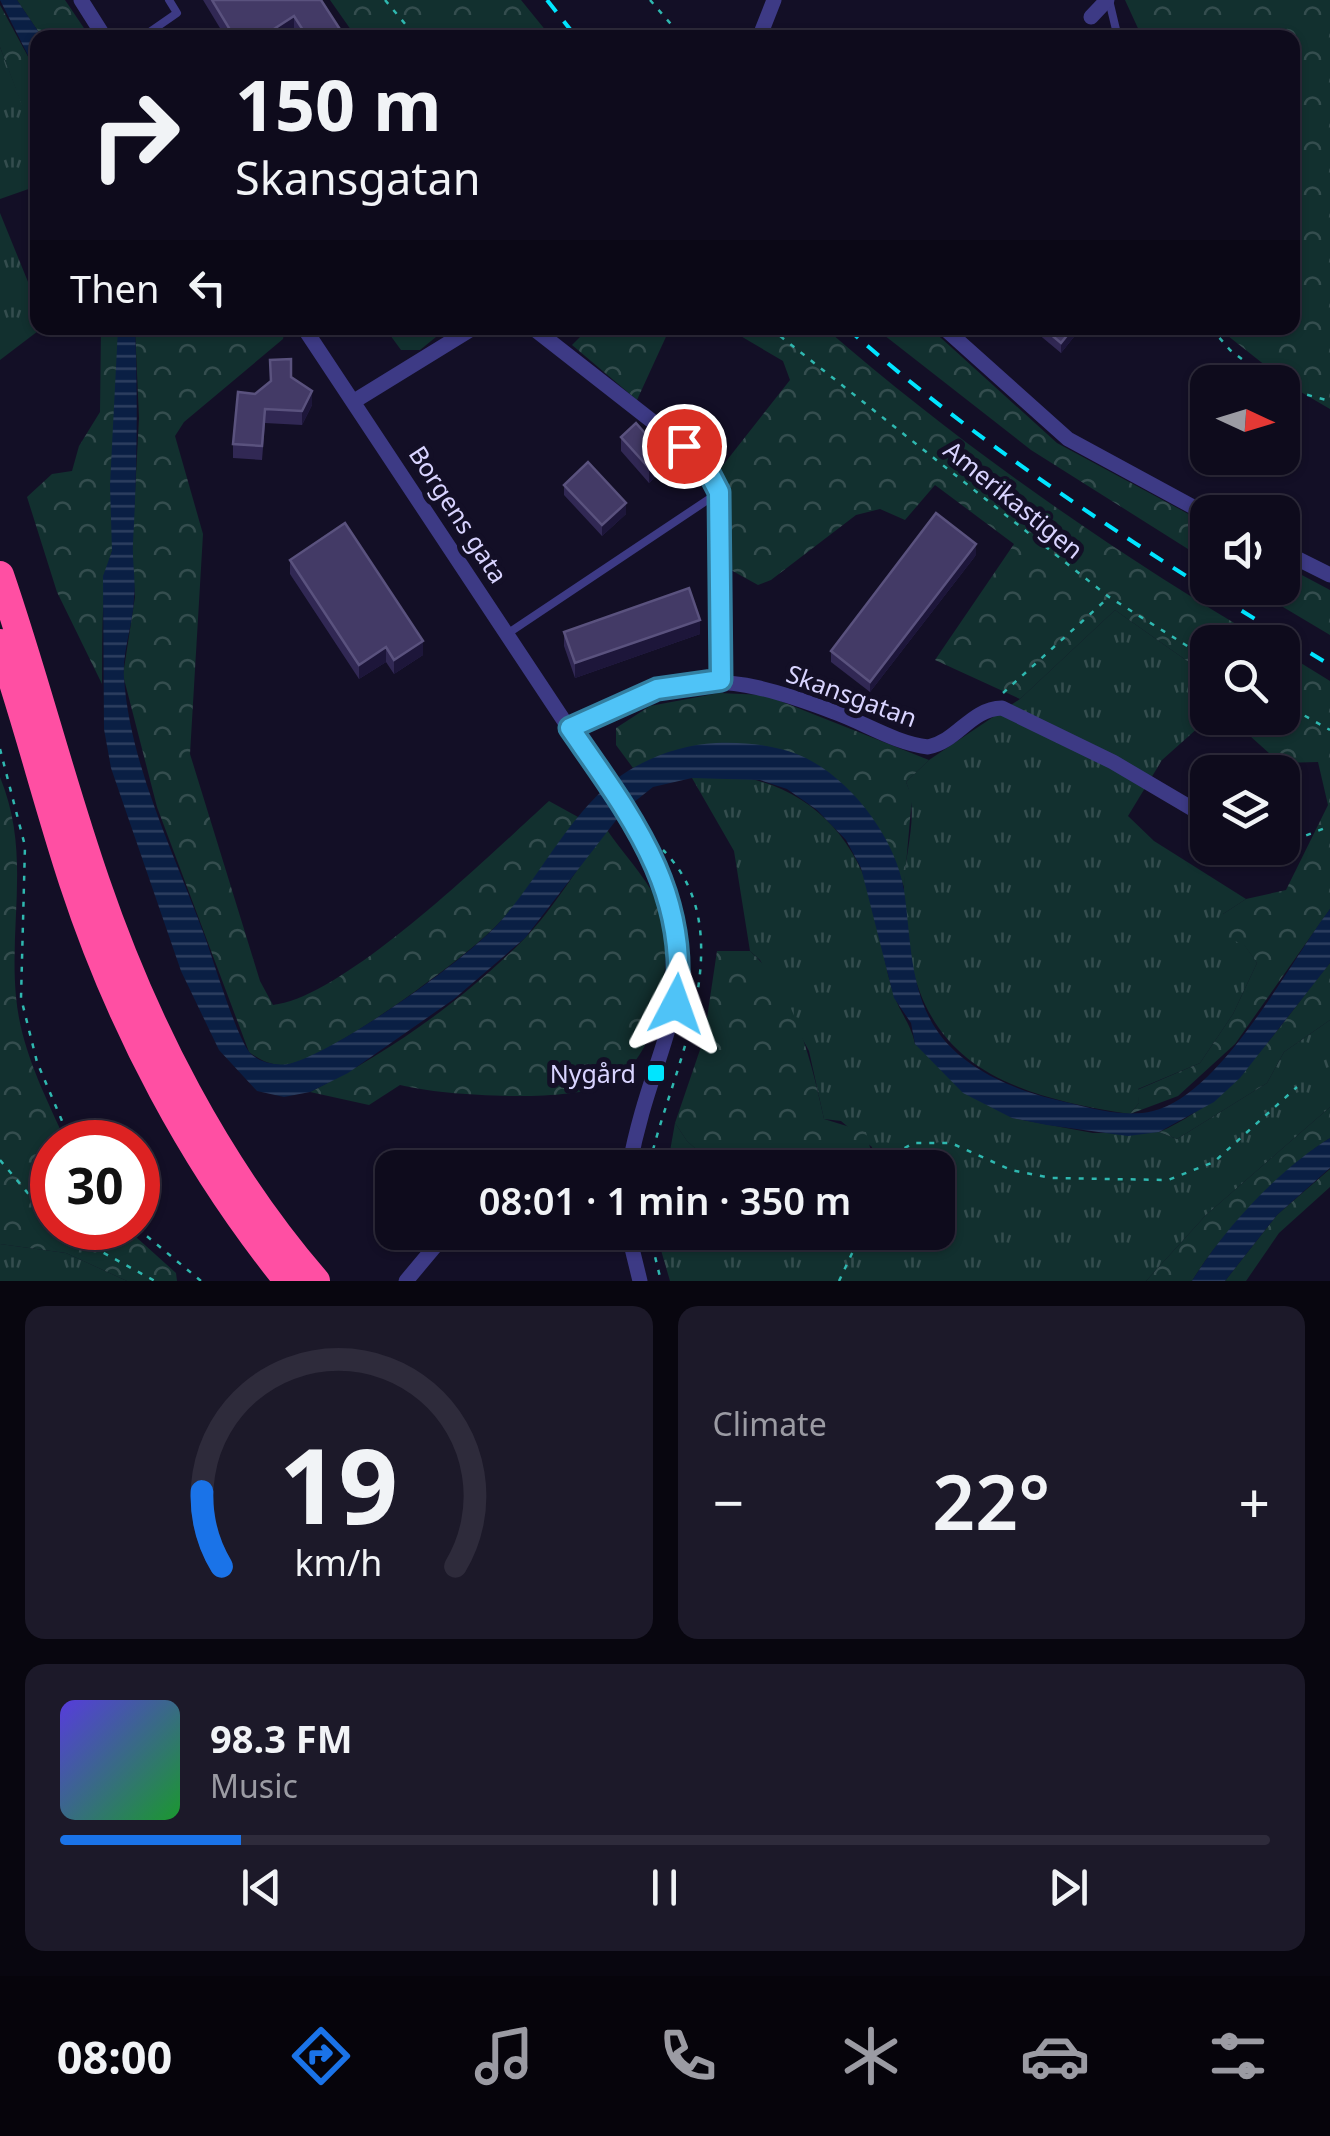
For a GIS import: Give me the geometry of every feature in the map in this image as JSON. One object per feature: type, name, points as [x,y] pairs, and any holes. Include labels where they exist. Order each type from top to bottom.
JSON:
[{"type":"highway","points":[[0,576],[95,880],[139,994],[187,1090],[231,1164],[316,1281]]},
{"type":"highway","points":[[0,643],[74,884],[119,1001],[184,1129],[288,1281]]},
{"type":"street","points":[[80,0],[100,30]]},
{"type":"street","points":[[762,30],[774,0]]},
{"type":"street","points":[[1091,18],[1108,0]]},
{"type":"street","name":"Borgens gata","points":[[309,335],[356,400],[641,837],[672,906],[680,972],[670,1033],[634,1150]]},
{"type":"street","points":[[356,400],[462,335]]},
{"type":"street","points":[[542,335],[703,461],[719,492],[721,680]]},
{"type":"street","points":[[952,335],[1068,438],[1190,504]]},
{"type":"street","points":[[1300,561],[1330,575]]},
{"type":"street","name":"Skansgatan","points":[[570,728],[657,689],[721,680],[834,712],[916,746],[943,742],[976,715],[994,708]]},
{"type":"street","points":[[994,708],[1016,712],[1190,808]]},
{"type":"street","points":[[406,1281],[431,1250]]},
{"type":"street","points":[[632,1250],[640,1281]]},
{"type":"lane","points":[[153,30],[177,13],[169,0]]},
{"type":"lane","points":[[1108,0],[1116,30]]},
{"type":"lane","points":[[507,634],[719,492]]},
{"type":"path","points":[[385,0],[410,30]]},
{"type":"path","points":[[650,0],[676,30]]},
{"type":"path","name":"Amerikastigen","points":[[779,335],[1109,597],[1190,648]]},
{"type":"path","points":[[1216,335],[1250,365]]},
{"type":"path","points":[[1300,393],[1330,401]]},
{"type":"path","points":[[994,708],[994,702],[1012,683],[1109,597]]},
{"type":"path","points":[[1300,713],[1330,730]]},
{"type":"path","points":[[0,749],[26,846],[21,998],[43,1078],[62,1120]]},
{"type":"path","points":[[1300,838],[1330,826]]},
{"type":"path","points":[[902,1150],[928,1142],[951,1144],[1012,1170],[1051,1178],[1168,1180],[1214,1162],[1297,1087]]},
{"type":"path","points":[[0,1160],[30,1196]]},
{"type":"path","points":[[160,1247],[200,1281]]},
{"type":"path","points":[[98,1250],[155,1281]]},
{"type":"path","points":[[653,1250],[661,1281]]},
{"type":"path","points":[[839,1281],[854,1250]]},
{"type":"green space","points":[[17,0],[65,0],[85,30],[37,30]]},
{"type":"green space","points":[[330,0],[521,0],[545,30],[351,30]]},
{"type":"green space","points":[[1125,0],[1330,0],[1330,409],[1300,392],[1300,365],[1265,365],[1227,335],[1300,335],[1300,30],[1139,30]]},
{"type":"green space","points":[[0,5],[30,60],[30,126],[0,47]]},
{"type":"green space","points":[[0,47],[30,124],[30,188],[0,199]]},
{"type":"green space","points":[[0,213],[30,287],[33,335],[0,360]]},
{"type":"green space","points":[[101,335],[118,335],[112,551],[104,598],[102,684],[57,592],[27,497],[52,474],[72,471],[79,446],[100,412]]},
{"type":"green space","points":[[135,335],[284,335],[184,422],[175,436],[203,534],[190,754],[260,981],[273,1005],[303,996],[376,951],[455,887],[549,801],[578,817],[518,902],[479,942],[360,1029],[303,1060],[284,1065],[265,1062],[249,1052],[157,807],[123,675],[135,597],[132,550],[139,418]]},
{"type":"green space","points":[[390,335],[438,335],[420,350],[401,350]]},
{"type":"green space","points":[[582,335],[667,335],[637,400],[572,345]]},
{"type":"green space","points":[[739,335],[833,335],[983,455],[1190,595],[1190,605],[1206,605],[1238,625],[1190,625],[1190,663],[1115,610],[1020,699],[935,660],[1014,544],[935,485],[905,520],[880,509],[856,515],[771,580],[758,585],[729,569],[727,491],[720,469],[790,380],[783,361]]},
{"type":"green space","points":[[884,335],[938,335],[1057,443],[1190,515],[1190,550],[1031,450]]},
{"type":"green space","points":[[1300,574],[1330,590],[1330,635],[1280,605],[1300,605]]},
{"type":"green space","points":[[1115,610],[1190,663],[1190,735],[1162,760],[1128,816],[1154,841],[1246,899],[1223,914],[1257,963],[1233,1014],[1200,1063],[1138,1089],[1139,1103],[1130,1114],[1078,1105],[994,1076],[962,1054],[937,1025],[919,989],[908,944],[904,888],[912,821],[906,782],[929,760],[1020,699]]},
{"type":"green space","points":[[1300,662],[1330,681],[1330,909],[1235,1044],[1178,1096],[1130,1114],[1139,1103],[1137,1090],[1200,1063],[1233,1014],[1257,963],[1244,945],[1226,937],[1223,914],[1246,899],[1286,890],[1328,805],[1318,762],[1300,762],[1300,755],[1271,755],[1249,735],[1300,735]]},
{"type":"green space","points":[[719,693],[765,695],[929,760],[906,782],[912,797],[904,887],[885,842],[861,805],[832,777],[798,758],[761,747],[721,745],[678,752],[633,768],[616,745],[616,728],[650,706]]},
{"type":"green space","points":[[736,776],[785,791],[806,803],[841,836],[865,879],[896,1001],[915,1044],[1012,1118],[1093,1133],[1159,1132],[1177,1139],[1267,1083],[1284,1052],[1330,1020],[1330,1107],[1206,1215],[1146,1281],[670,1281],[661,1250],[955,1250],[955,1150],[872,1150],[841,1121],[824,1119],[809,1051],[760,960],[750,951],[734,851],[692,778]]},
{"type":"green space","points":[[0,777],[15,832],[19,1017],[35,1072],[56,1120],[30,1120],[30,1248],[0,1244]]},
{"type":"green space","points":[[607,830],[656,899],[663,920],[665,968],[657,1017],[629,1069],[606,1085],[562,1094],[473,1095],[400,1085],[369,1105],[310,1092],[422,1025],[500,962],[546,914]]},
{"type":"green space","points":[[717,951],[750,951],[779,986],[790,1007],[824,1119],[866,1132],[871,1150],[697,1150],[675,1123],[704,1038]]},
{"type":"green space","points":[[1330,963],[1330,1020],[1284,1052],[1267,1083],[1177,1139],[1159,1132],[1211,1101],[1233,1081]]},
{"type":"green space","points":[[1330,1107],[1330,1138],[1292,1166],[1254,1203],[1192,1281],[1146,1281],[1206,1215]]},
{"type":"green space","points":[[675,1123],[697,1150],[670,1150]]},
{"type":"green space","points":[[1330,1169],[1330,1187],[1279,1233],[1246,1281],[1225,1281],[1277,1215]]},
{"type":"green space","points":[[0,1244],[66,1253],[127,1281],[0,1281]]},
{"type":"green space","points":[[44,1250],[150,1250],[176,1273],[177,1281],[127,1281],[66,1253]]},
{"type":"water","points":[[0,0],[17,0],[37,30],[30,30],[30,59]]},
{"type":"water","points":[[118,335],[135,335],[134,592],[124,668],[128,711],[144,777],[232,1015],[244,1044],[259,1059],[287,1064],[313,1055],[400,1003],[498,924],[574,821],[614,780],[670,752],[701,744],[755,744],[794,753],[813,762],[849,790],[879,827],[899,869],[916,981],[928,1016],[948,1045],[961,1056],[989,1075],[1021,1089],[1103,1111],[1153,1111],[1179,1100],[1229,1054],[1330,909],[1330,963],[1240,1078],[1214,1102],[1159,1132],[1128,1136],[1012,1118],[963,1093],[915,1044],[911,1023],[894,998],[861,868],[846,840],[817,810],[787,789],[760,780],[692,778],[653,787],[624,810],[525,938],[454,999],[348,1073],[310,1092],[284,1097],[257,1091],[219,1050],[181,971],[111,768],[104,729],[103,576],[112,551],[110,485]]},
{"type":"water","points":[[1330,1138],[1330,1168],[1277,1215],[1225,1281],[1192,1281],[1254,1202]]},
{"type":"building","points":[[212,0],[321,0],[340,30],[303,30],[294,16],[272,30],[230,30]]},
{"type":"building","points":[[1051,335],[1067,335],[1061,343]]},
{"type":"building","points":[[291,359],[291,377],[312,391],[302,411],[265,409],[262,446],[233,444],[238,392],[255,394],[271,381],[270,360]]},
{"type":"building","points":[[636,423],[664,455],[649,468],[621,437]]},
{"type":"building","points":[[588,462],[626,503],[602,525],[564,485]]},
{"type":"building","points":[[936,513],[976,544],[870,682],[831,651]]},
{"type":"building","points":[[345,523],[423,641],[394,660],[386,647],[359,665],[290,560]]},
{"type":"building","points":[[689,588],[700,620],[575,663],[564,632]]},
{"type":"railway","points":[[547,0],[571,30]]},
{"type":"railway","points":[[855,335],[1020,465],[1142,548],[1330,665]]},
{"type":"place","name":"Nygård","points":[[656,1073]]},
{"type":"route","points":[[676,1004],[679,939],[672,906],[641,837],[570,728],[657,689],[721,680],[719,492],[703,461],[684,446]]}]
